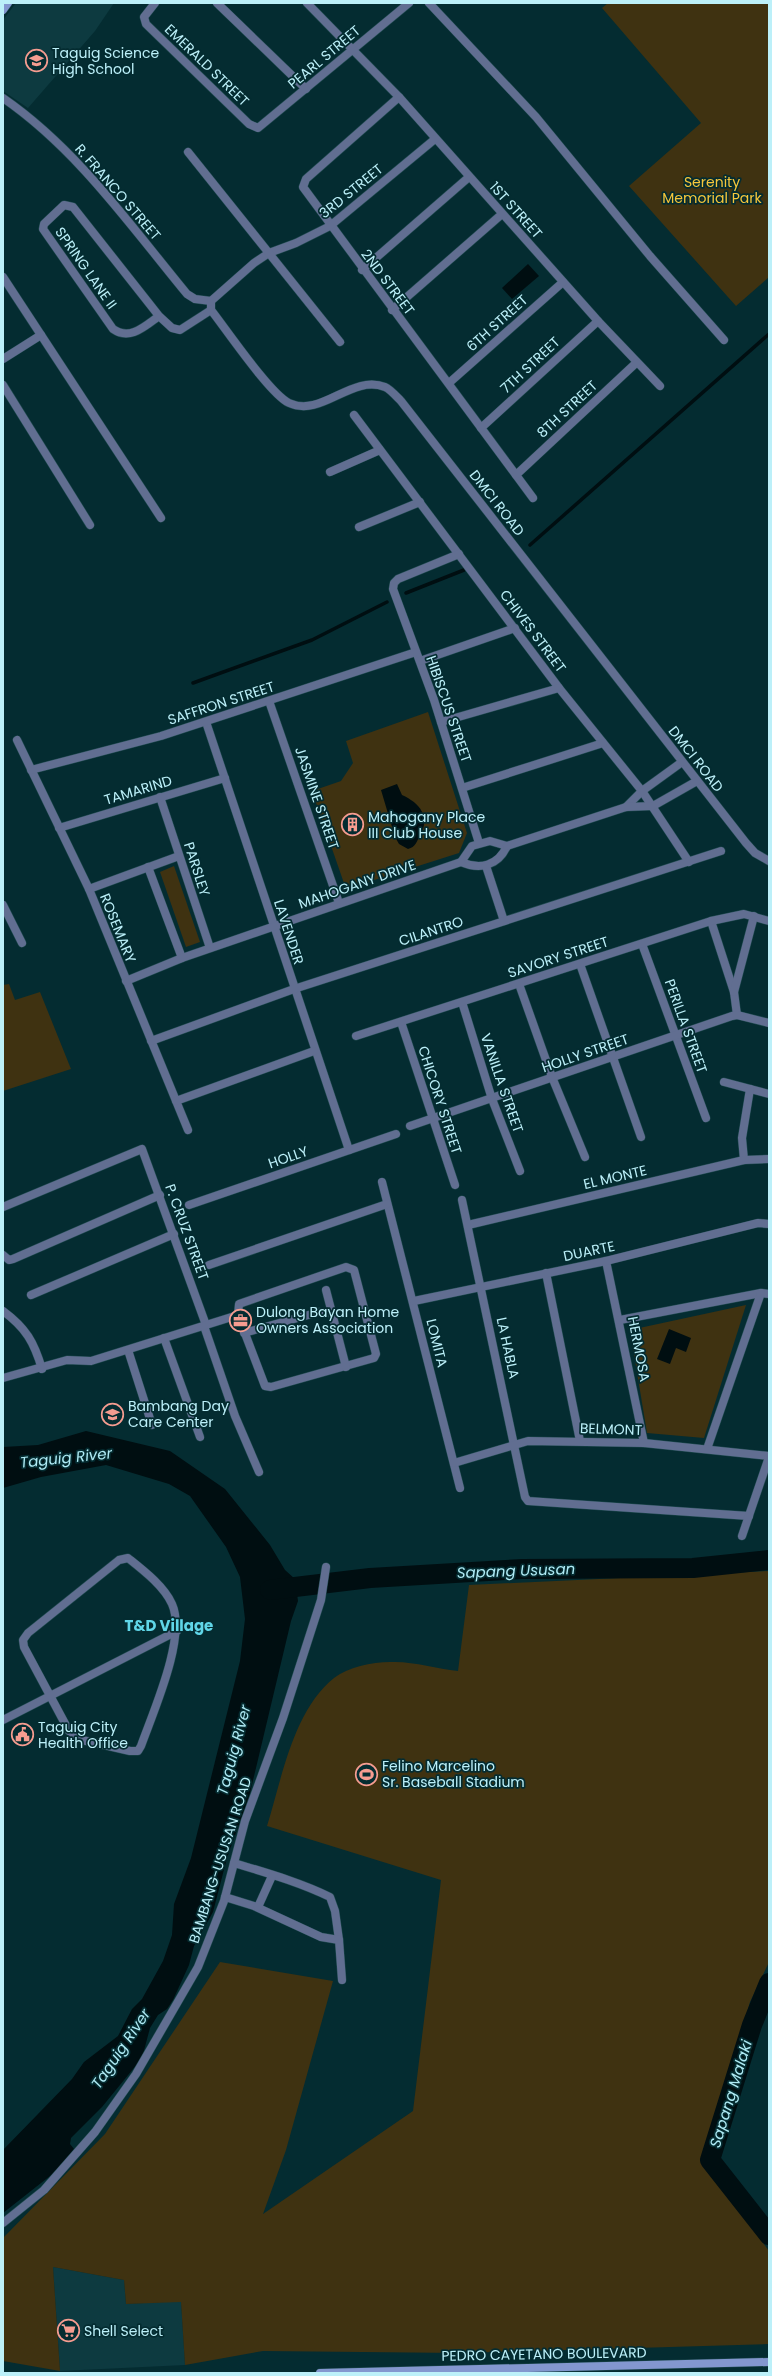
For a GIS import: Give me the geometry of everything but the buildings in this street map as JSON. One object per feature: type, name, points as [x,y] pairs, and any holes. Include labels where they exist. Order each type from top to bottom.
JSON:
[{"type":"main road","points":[[3,10],[8,3]]},
{"type":"main road","name":"PEDRO CAYETANO BOULEVARD","points":[[320,2373],[769,2362]]},
{"type":"street","name":"EMERALD STREET","points":[[155,3],[144,17],[144,20],[255,128]]},
{"type":"street","points":[[217,3],[306,89]]},
{"type":"street","name":"1ST STREET","points":[[307,3],[399,97],[598,321],[636,363],[660,386]]},
{"type":"street","name":"PEARL STREET","points":[[255,128],[262,127],[409,3]]},
{"type":"street","points":[[429,3],[536,117],[650,256],[724,340]]},
{"type":"street","name":"2ND STREET","points":[[399,97],[304,181],[303,187],[362,270],[449,383],[533,498]]},
{"type":"street","name":"R. FRANCO STREET","points":[[3,98],[35,120],[77,161],[187,294],[196,300],[211,301]]},
{"type":"street","name":"3RD STREET","points":[[211,301],[254,263],[269,253],[296,243],[330,226],[435,139]]},
{"type":"street","points":[[188,152],[340,342]]},
{"type":"street","points":[[362,270],[469,177]]},
{"type":"street","name":"SPRING LANE II","points":[[159,316],[132,334],[122,334],[114,329],[43,229],[44,224],[64,205],[73,207],[159,316],[172,328],[178,330],[211,310]]},
{"type":"street","points":[[392,310],[502,214]]},
{"type":"street","points":[[3,277],[161,518]]},
{"type":"street","name":"6TH STREET","points":[[449,383],[563,282]]},
{"type":"street","points":[[211,301],[211,310]]},
{"type":"street","name":"DMCI ROAD","points":[[211,310],[272,387],[288,402],[307,406],[319,403],[357,386],[373,384],[386,387],[401,400],[746,843],[755,853],[769,861]]},
{"type":"street","name":"7TH STREET","points":[[481,428],[598,321]]},
{"type":"street","points":[[3,360],[41,335]]},
{"type":"street","name":"8TH STREET","points":[[516,475],[636,363]]},
{"type":"street","points":[[3,385],[90,525]]},
{"type":"street","name":"CHIVES STREET","points":[[354,415],[559,688],[642,791],[689,862]]},
{"type":"street","points":[[330,472],[380,450]]},
{"type":"street","points":[[360,527],[420,502]]},
{"type":"street","name":"HIBISCUS STREET","points":[[459,554],[398,579],[394,583],[394,589],[441,722],[479,843]]},
{"type":"street","points":[[420,661],[515,628]]},
{"type":"street","name":"SAFFRON STREET","points":[[31,770],[206,722],[416,652]]},
{"type":"street","points":[[441,722],[559,688]]},
{"type":"street","name":"JASMINE STREET","points":[[268,701],[339,903]]},
{"type":"street","name":"LAVENDER","points":[[206,722],[314,1052],[349,1150]]},
{"type":"street","name":"ROSEMARY","points":[[17,740],[88,889],[188,1130]]},
{"type":"street","points":[[462,788],[603,743]]},
{"type":"street","points":[[626,807],[642,791],[682,762]]},
{"type":"street","name":"TAMARIND","points":[[59,828],[225,778]]},
{"type":"street","points":[[507,846],[500,858],[486,866],[474,867],[461,862],[467,851],[479,843],[490,841],[507,846],[626,807],[653,806],[697,781]]},
{"type":"street","name":"PARSLEY","points":[[160,797],[210,948]]},
{"type":"street","name":"CILANTRO","points":[[151,1041],[294,988],[504,922],[721,851]]},
{"type":"street","points":[[88,889],[179,856]]},
{"type":"street","name":"MAHOGANY DRIVE","points":[[126,981],[210,948],[461,862]]},
{"type":"street","points":[[486,866],[504,922]]},
{"type":"street","points":[[148,867],[182,958]]},
{"type":"street","points":[[3,905],[22,943]]},
{"type":"street","name":"SAVORY STREET","points":[[356,1036],[711,922],[744,914],[769,921]]},
{"type":"street","points":[[734,992],[754,916]]},
{"type":"street","points":[[711,922],[734,992],[737,1015],[769,1023]]},
{"type":"street","name":"PERILLA STREET","points":[[642,944],[706,1118]]},
{"type":"street","points":[[580,964],[641,1137]]},
{"type":"street","points":[[519,984],[552,1077],[584,1157]]},
{"type":"street","name":"VANILLA STREET","points":[[462,1002],[492,1099],[520,1171]]},
{"type":"street","name":"HOLLY STREET","points":[[410,1126],[737,1015]]},
{"type":"street","name":"CHICORY STREET","points":[[401,1022],[455,1186]]},
{"type":"street","points":[[176,1101],[314,1052]]},
{"type":"street","points":[[724,1082],[769,1094]]},
{"type":"street","points":[[744,1160],[742,1138],[750,1089]]},
{"type":"street","name":"HOLLY","points":[[189,1205],[396,1134]]},
{"type":"street","name":"P. CRUZ STREET","points":[[3,1207],[142,1149],[174,1234],[235,1416],[259,1472]]},
{"type":"street","name":"EL MONTE","points":[[468,1225],[744,1160],[769,1159]]},
{"type":"street","name":"LOMITA","points":[[382,1182],[414,1301],[460,1488]]},
{"type":"street","points":[[3,1255],[9,1260],[14,1259],[160,1195]]},
{"type":"street","name":"LA HABLA","points":[[462,1200],[525,1497],[528,1501],[749,1516]]},
{"type":"street","points":[[209,1265],[387,1204]]},
{"type":"street","name":"DUARTE","points":[[414,1301],[606,1261],[758,1223],[769,1224]]},
{"type":"street","points":[[31,1295],[174,1234]]},
{"type":"street","name":"HERMOSA","points":[[606,1261],[620,1320],[644,1443]]},
{"type":"street","points":[[350,1267],[354,1270],[376,1354],[371,1361],[268,1387],[262,1382],[238,1315],[238,1304],[242,1301],[350,1267]]},
{"type":"street","points":[[546,1273],[580,1441]]},
{"type":"street","points":[[326,1290],[346,1368]]},
{"type":"street","points":[[620,1320],[765,1294]]},
{"type":"street","points":[[707,1449],[765,1294]]},
{"type":"street","points":[[3,1311],[20,1325],[34,1342],[42,1369]]},
{"type":"street","points":[[244,1333],[319,1312]]},
{"type":"street","points":[[3,1378],[42,1369],[67,1360],[90,1361],[238,1315]]},
{"type":"street","points":[[164,1338],[200,1437]]},
{"type":"street","points":[[128,1350],[152,1425]]},
{"type":"street","name":"BELMONT","points":[[454,1463],[528,1441],[644,1443],[769,1456]]},
{"type":"street","points":[[742,1536],[769,1456]]},
{"type":"street","points":[[128,1558],[157,1584],[172,1604],[177,1631],[170,1661],[138,1751],[130,1752],[75,1737],[68,1731],[50,1697],[24,1647],[23,1640],[28,1633],[119,1560],[128,1558]]},
{"type":"street","name":"BAMBANG-USUSAN ROAD","points":[[3,2223],[44,2190],[95,2132],[136,2074],[198,1967],[225,1897],[245,1821],[283,1718],[321,1600],[326,1567]]},
{"type":"street","points":[[3,1720],[177,1631]]},
{"type":"street","points":[[234,1863],[272,1876],[300,1883],[330,1897],[335,1911],[342,1980]]},
{"type":"street","points":[[258,1907],[272,1876]]},
{"type":"street","points":[[225,1897],[258,1907],[321,1937],[339,1940]]},
{"type":"shaded area","name":"Taguig Science High School","points":[[16,3],[114,3],[95,31],[28,108],[3,91],[3,20]]},
{"type":"shaded area","points":[[53,2267],[124,2280],[126,2304],[181,2301],[185,2365],[60,2371]]},
{"type":"green space","name":"Serenity Memorial Park","points":[[608,3],[769,3],[769,277],[736,306],[629,186],[701,123],[602,8]]},
{"type":"green space","points":[[428,712],[467,833],[459,853],[346,889],[312,791],[341,781],[353,763],[346,741]]},
{"type":"green space","points":[[174,866],[200,942],[186,947],[160,872]]},
{"type":"green space","points":[[9,984],[15,1000],[40,992],[71,1069],[3,1091],[3,985]]},
{"type":"green space","points":[[746,1305],[704,1438],[647,1433],[630,1330]]},
{"type":"green space","points":[[769,1571],[769,1962],[750,2002],[704,2162],[769,2251],[769,2344],[461,2353],[263,2351],[185,2365],[181,2302],[126,2304],[124,2280],[53,2267],[60,2371],[3,2361],[3,2238],[105,2134],[220,1962],[333,1981],[286,2150],[263,2214],[413,2111],[441,1880],[267,1826],[291,1746],[308,1708],[320,1692],[334,1678],[347,1670],[371,1663],[403,1662],[458,1671],[469,1585]]},
{"type":"water","points":[[528,264],[539,276],[512,299],[502,288]]},
{"type":"water","points":[[397,784],[402,795],[419,806],[424,817],[423,829],[420,836],[414,846],[408,849],[399,844],[395,837],[381,790]]},
{"type":"water","points":[[669,1329],[691,1338],[686,1352],[676,1348],[670,1364],[657,1359]]},
{"type":"water","name":"Taguig River","points":[[86,1431],[170,1451],[225,1489],[270,1545],[285,1570],[295,1579],[298,1601],[291,1621],[250,1793],[227,1858],[213,1912],[194,1946],[189,1965],[173,2000],[167,2009],[158,2015],[150,2028],[142,2058],[102,2107],[71,2138],[70,2144],[74,2149],[55,2172],[3,2213],[3,2150],[72,2079],[84,2062],[118,2036],[132,2009],[142,1999],[163,1961],[172,1935],[174,1904],[191,1858],[240,1661],[245,1619],[240,1577],[226,1547],[190,1496],[169,1484],[106,1465],[41,1477],[3,1488],[3,1447],[38,1445]]},
{"type":"waterway","points":[[530,545],[769,334]]},
{"type":"waterway","points":[[406,593],[464,570]]},
{"type":"waterway","points":[[193,683],[312,640],[387,602]]},
{"type":"waterway","name":"Sapang Ususan","points":[[270,1590],[370,1578],[522,1569],[693,1568],[769,1560]]},
{"type":"waterway","name":"Sapang Malaki","points":[[769,1983],[752,2025],[710,2160],[769,2235]]},
{"type":"place","name":"Taguig Science High School","points":[[36,61]]},
{"type":"place","name":"Mahogany Place III Club House","points":[[352,825]]},
{"type":"place","name":"Dulong Bayan Home Owners Association","points":[[241,1320]]},
{"type":"place","name":"Bambang Day Care Center","points":[[113,1414]]},
{"type":"place","name":"Taguig City Health Office","points":[[23,1735]]},
{"type":"place","name":"Felino Marcelino Sr. Baseball Stadium","points":[[367,1774]]},
{"type":"place","name":"Shell Select","points":[[68,2331]]},
{"type":"district","name":"T&D Village","points":[[169,1626]]}]
